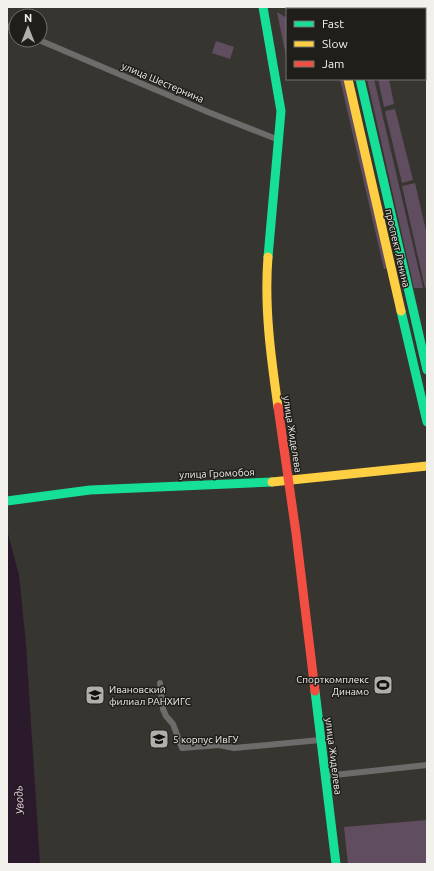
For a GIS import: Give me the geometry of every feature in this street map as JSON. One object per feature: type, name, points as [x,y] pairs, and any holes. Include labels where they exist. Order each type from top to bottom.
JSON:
[{"type":"main road","name":"улица Жиделева","points":[[263,7],[281,104],[266,292],[273,374],[289,481],[336,864]]},
{"type":"main road","name":"проспект Ленина","points":[[348,80],[427,422]]},
{"type":"main road","name":"проспект Ленина","points":[[360,80],[427,370]]},
{"type":"main road","name":"улица Громобоя","points":[[8,501],[90,490],[289,481],[427,466]]},
{"type":"street","name":"улица Шестернина","points":[[48,44],[208,112],[279,140]]},
{"type":"street","points":[[160,683],[163,709],[166,716],[173,724],[182,748],[220,745],[234,748],[320,740]]},
{"type":"street","points":[[325,776],[427,765]]},
{"type":"shaded area","points":[[277,12],[286,17],[286,56]]},
{"type":"shaded area","points":[[216,41],[234,47],[230,59],[212,53]]},
{"type":"shaded area","points":[[340,80],[346,80],[389,268],[384,269]]},
{"type":"shaded area","points":[[367,80],[374,80],[423,288],[414,288]]},
{"type":"shaded area","points":[[378,80],[389,80],[394,104],[384,107]]},
{"type":"shaded area","points":[[395,109],[413,180],[402,183],[385,111]]},
{"type":"shaded area","points":[[415,183],[427,235],[427,287],[425,288],[402,186]]},
{"type":"shaded area","points":[[427,820],[427,864],[348,864],[344,827]]},
{"type":"water","name":"Уводь","points":[[7,530],[19,575],[26,644],[40,864],[7,864]]},
{"type":"traffic: fast","points":[[263,7],[281,111],[268,257]]},
{"type":"traffic: fast","points":[[360,80],[427,370]]},
{"type":"traffic: fast","points":[[401,311],[427,422]]},
{"type":"traffic: fast","points":[[7,501],[90,490],[272,482]]},
{"type":"traffic: fast","points":[[315,691],[336,864]]},
{"type":"traffic: slow","points":[[348,80],[401,311]]},
{"type":"traffic: slow","points":[[268,257],[268,314],[278,407]]},
{"type":"traffic: slow","points":[[272,482],[427,466]]},
{"type":"traffic: jam","points":[[278,407],[296,533],[315,691]]},
{"type":"place","name":"Спорткомплекс Динамо","points":[[383,685]]},
{"type":"place","name":"Ивановский филиал РАНХИГС","points":[[95,695]]},
{"type":"place","name":"5 корпус ИвГУ","points":[[159,739]]}]
